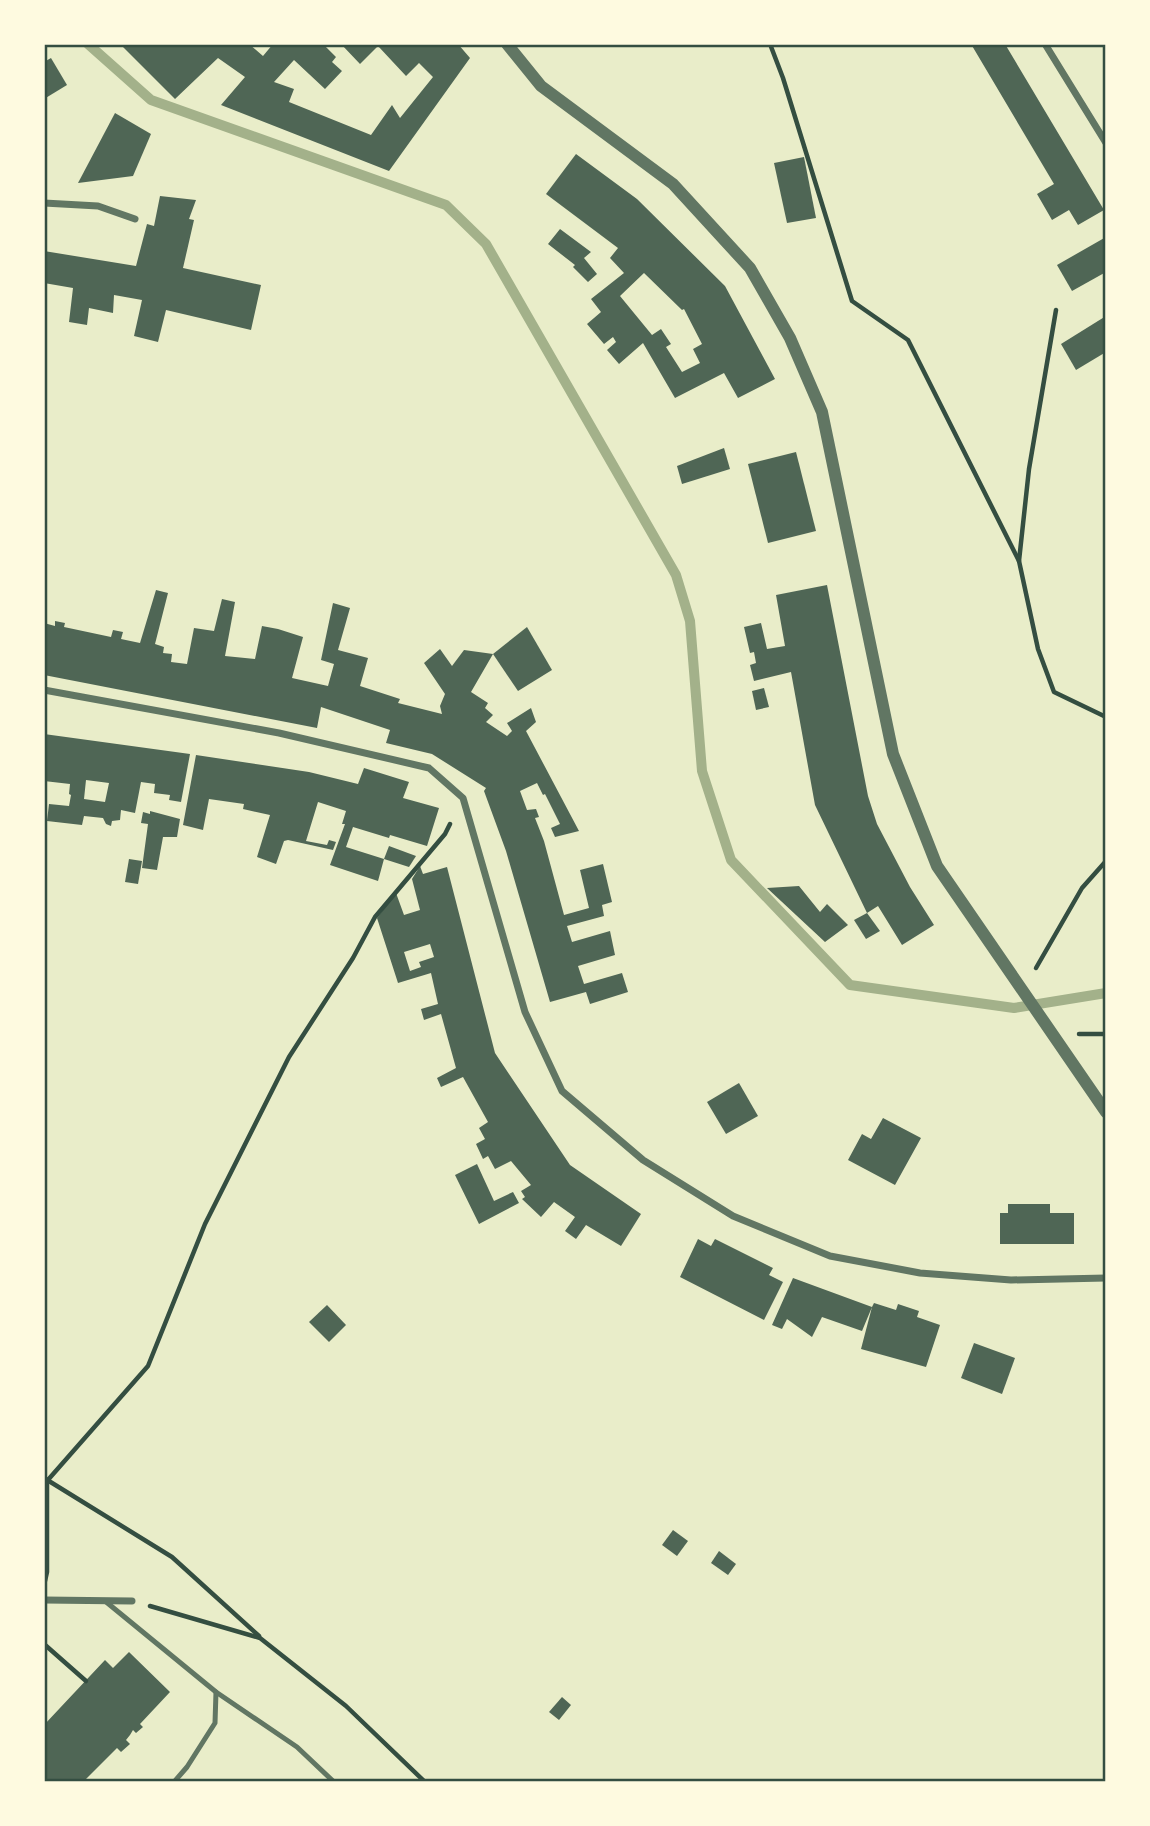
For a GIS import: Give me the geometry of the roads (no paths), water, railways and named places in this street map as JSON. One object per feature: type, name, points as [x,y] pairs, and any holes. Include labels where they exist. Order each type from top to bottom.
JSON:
[{"type":"street","points":[[508,44],[541,86],[673,184],[750,268],[790,338],[822,412],[893,754],[937,866],[1106,1112]]},
{"type":"street","points":[[1045,44],[1106,143]]},
{"type":"street","points":[[44,203],[98,206],[135,219]]},
{"type":"street","points":[[44,690],[279,733],[429,768],[463,798],[525,1012],[562,1091],[643,1160],[733,1216],[830,1256],[920,1273],[1011,1280],[1106,1278]]},
{"type":"street","points":[[44,1600],[132,1601]]},
{"type":"lane","points":[[105,1601],[216,1692],[297,1747],[334,1782]]},
{"type":"lane","points":[[174,1782],[187,1767],[215,1723],[216,1692]]},
{"type":"waterway","points":[[88,44],[151,100],[446,205],[486,244],[676,575],[690,621],[702,771],[731,860],[850,985],[1014,1008],[1106,993]]}]
